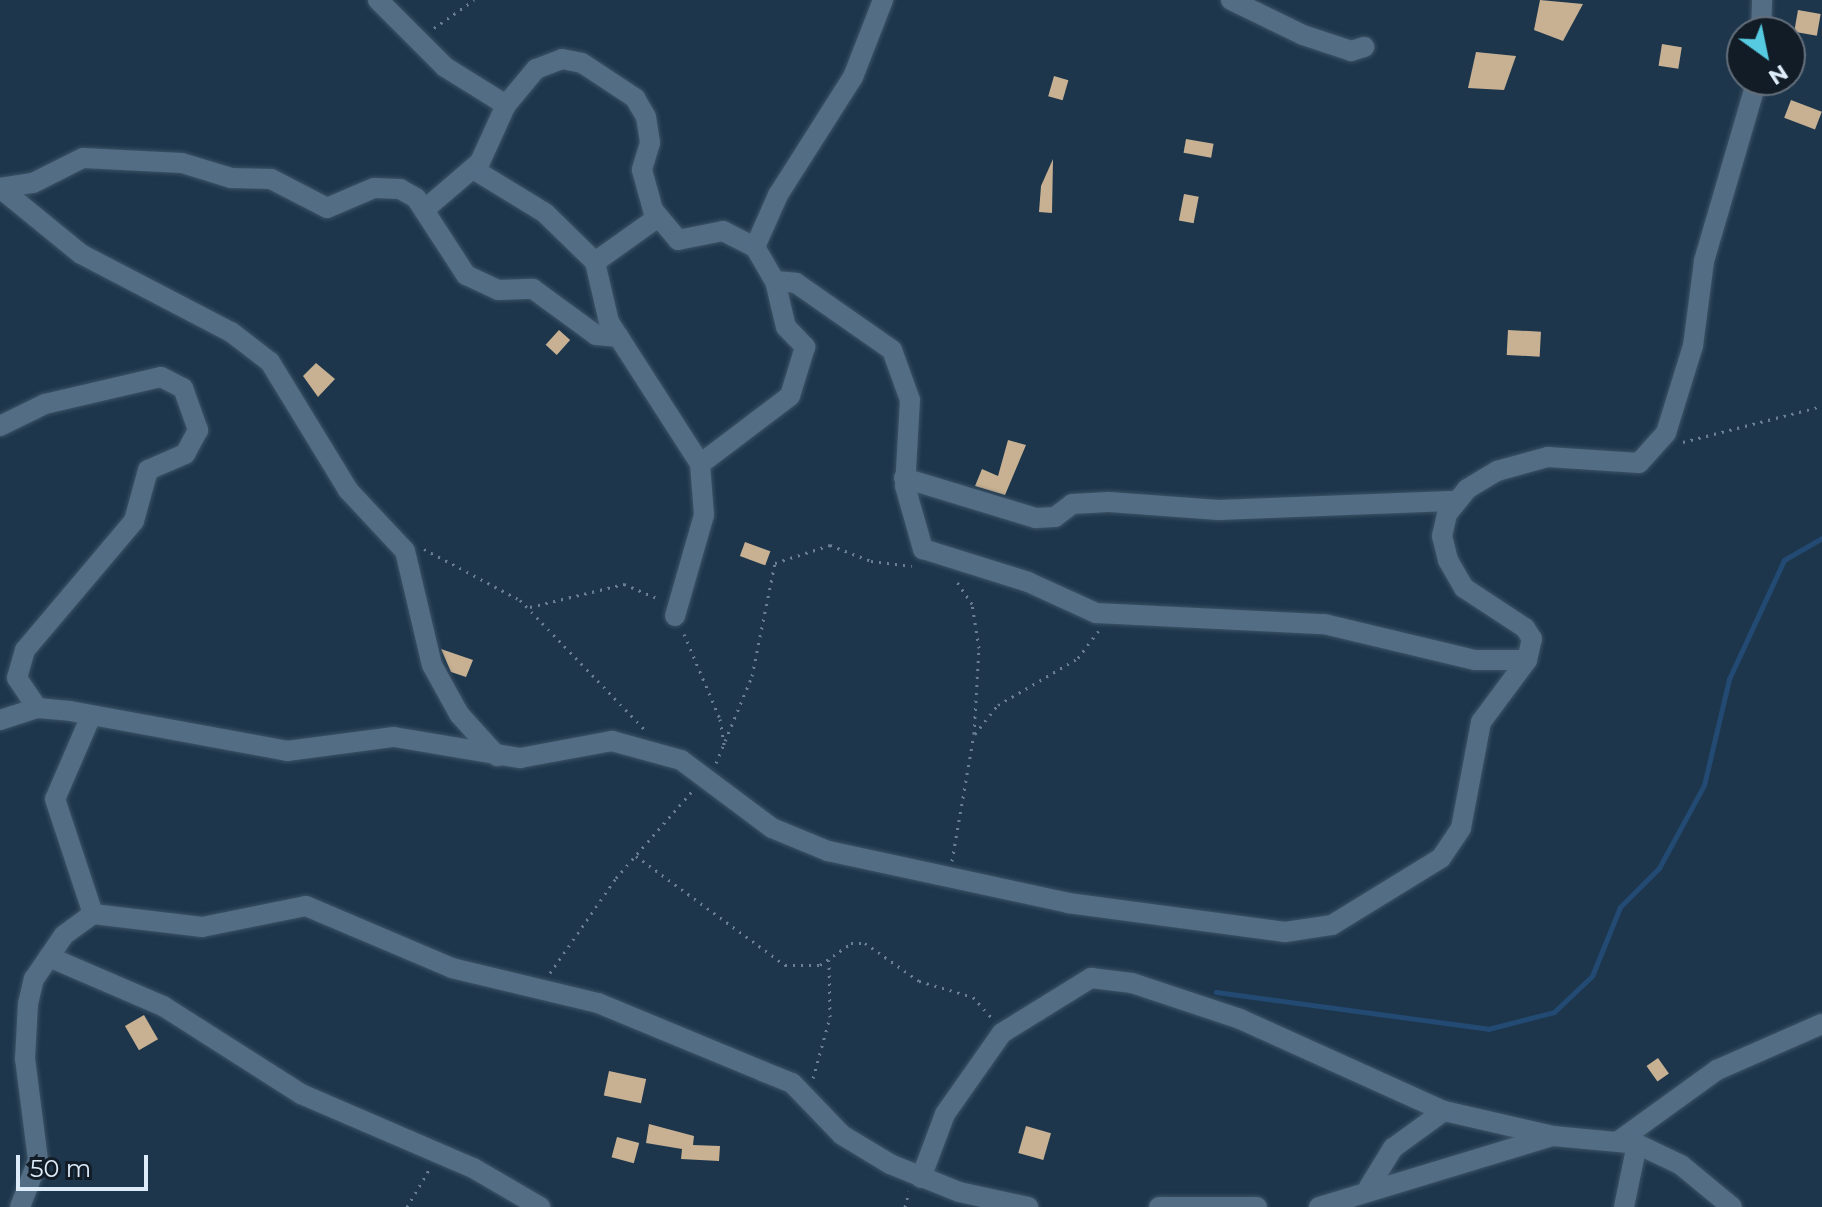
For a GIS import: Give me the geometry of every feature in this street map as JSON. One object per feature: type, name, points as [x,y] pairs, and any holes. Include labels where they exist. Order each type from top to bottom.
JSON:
[{"type":"street","points":[[378,0],[445,67],[506,105]]},
{"type":"street","points":[[755,247],[778,195],[853,77],[883,0]]},
{"type":"street","points":[[1231,0],[1303,35],[1351,51],[1364,47]]},
{"type":"street","points":[[424,210],[473,169],[506,105],[536,69],[562,59],[608,77],[646,117],[644,190],[658,217],[678,240],[723,231],[755,247],[775,281],[786,327],[805,347],[790,396],[700,464]]},
{"type":"street","points":[[0,720],[37,708],[266,750],[394,737],[497,756],[612,741],[667,755],[706,774],[798,841],[921,873],[949,873],[1068,903],[1285,932],[1332,925],[1441,858],[1461,828],[1481,722],[1527,660],[1532,639],[1525,628],[1464,588],[1448,560],[1442,536],[1457,501],[1497,471],[1548,457],[1639,463],[1666,433],[1693,346],[1704,261],[1752,96]]},
{"type":"street","points":[[0,188],[101,159],[271,179],[327,208],[387,186],[424,210],[475,281],[498,290],[533,289],[596,335],[619,337]]},
{"type":"street","points":[[473,169],[545,213],[595,262],[619,337],[700,464],[704,515],[675,616]]},
{"type":"street","points":[[0,188],[81,254],[260,353],[291,391],[348,490],[392,533],[405,551],[432,665],[459,714],[497,756]]},
{"type":"street","points":[[595,262],[658,217]]},
{"type":"street","points":[[775,281],[796,283],[892,350],[910,400],[904,478],[927,555],[1028,582],[1078,607],[1324,624],[1475,660],[1527,660]]},
{"type":"street","points":[[0,426],[45,404],[161,377],[183,388],[198,430],[185,454],[148,470],[134,521],[25,650],[17,678],[37,708]]},
{"type":"street","points":[[904,478],[1036,518],[1055,517],[1072,504],[1109,502],[1219,510],[1457,501]]},
{"type":"street","points":[[91,716],[55,799],[93,914]]},
{"type":"street","points":[[93,914],[202,927],[323,907],[452,968],[611,1008],[804,1094],[842,1135],[921,1178],[1028,1207]]},
{"type":"street","points":[[20,1207],[38,1160],[25,1059],[28,1004],[49,957],[93,914]]},
{"type":"street","points":[[49,957],[163,1006],[313,1100],[436,1153],[540,1207]]},
{"type":"street","points":[[921,1178],[945,1114],[1002,1033],[1018,1016],[1091,978],[1132,983],[1240,1019],[1444,1111],[1553,1136],[1628,1142],[1681,1165],[1732,1207]]},
{"type":"street","points":[[1624,1207],[1628,1142],[1717,1070],[1822,1024]]},
{"type":"street","points":[[1369,1187],[1393,1148],[1444,1111]]},
{"type":"street","points":[[1319,1207],[1369,1187],[1553,1136]]},
{"type":"street","points":[[1159,1207],[1257,1207]]},
{"type":"path","points":[[416,39],[474,0]]},
{"type":"path","points":[[1654,447],[1822,406]]},
{"type":"path","points":[[392,533],[527,607],[667,755]]},
{"type":"path","points":[[539,989],[636,856],[725,754],[752,676],[775,563],[814,545],[902,568],[927,555],[955,579],[979,625],[974,734],[949,873]]},
{"type":"path","points":[[527,607],[624,584],[643,588],[675,616],[710,691],[725,754]]},
{"type":"path","points":[[974,734],[998,705],[1078,658],[1112,611]]},
{"type":"path","points":[[636,856],[785,965],[829,960],[851,943],[879,948],[919,981],[973,997],[1002,1033]]},
{"type":"path","points":[[804,1094],[830,1017],[829,960]]},
{"type":"path","points":[[407,1207],[436,1153]]},
{"type":"building","points":[[1540,0],[1583,4],[1563,41],[1534,30]]},
{"type":"building","points":[[1798,10],[1821,14],[1817,36],[1806,34],[1806,16],[1797,16]]},
{"type":"building","points":[[1662,44],[1682,47],[1678,69],[1659,66]]},
{"type":"building","points":[[1476,52],[1516,56],[1504,90],[1468,88]]},
{"type":"building","points":[[1054,76],[1068,80],[1063,100],[1048,96]]},
{"type":"building","points":[[1791,100],[1822,112],[1815,130],[1784,118]]},
{"type":"building","points":[[1186,139],[1214,144],[1211,158],[1184,153]]},
{"type":"building","points":[[1053,159],[1052,213],[1039,212],[1041,186]]},
{"type":"building","points":[[1184,194],[1199,197],[1194,223],[1179,221]]},
{"type":"building","points":[[559,330],[570,340],[557,355],[546,345]]},
{"type":"building","points":[[1508,330],[1541,332],[1540,357],[1507,355]]},
{"type":"building","points":[[316,363],[335,379],[318,397],[303,376]]},
{"type":"building","points":[[1008,440],[1026,445],[1005,495],[975,486],[982,469],[998,476]]},
{"type":"building","points":[[745,542],[770,551],[765,565],[740,556]]},
{"type":"building","points":[[441,649],[473,660],[466,677],[451,672]]},
{"type":"building","points":[[144,1015],[158,1039],[139,1050],[125,1026]]},
{"type":"building","points":[[1658,1058],[1669,1074],[1657,1082],[1647,1066]]},
{"type":"building","points":[[609,1071],[646,1079],[641,1103],[604,1095]]},
{"type":"building","points":[[649,1124],[694,1136],[693,1145],[720,1146],[719,1161],[681,1159],[682,1149],[646,1143]]},
{"type":"building","points":[[1026,1126],[1051,1133],[1043,1160],[1018,1153]]},
{"type":"building","points":[[617,1137],[639,1143],[634,1163],[612,1157]]},
{"type":"waterway","points":[[1216,992],[1488,1029],[1554,1012],[1592,976],[1620,907],[1659,868],[1704,785],[1729,679],[1784,560],[1822,538]]}]
